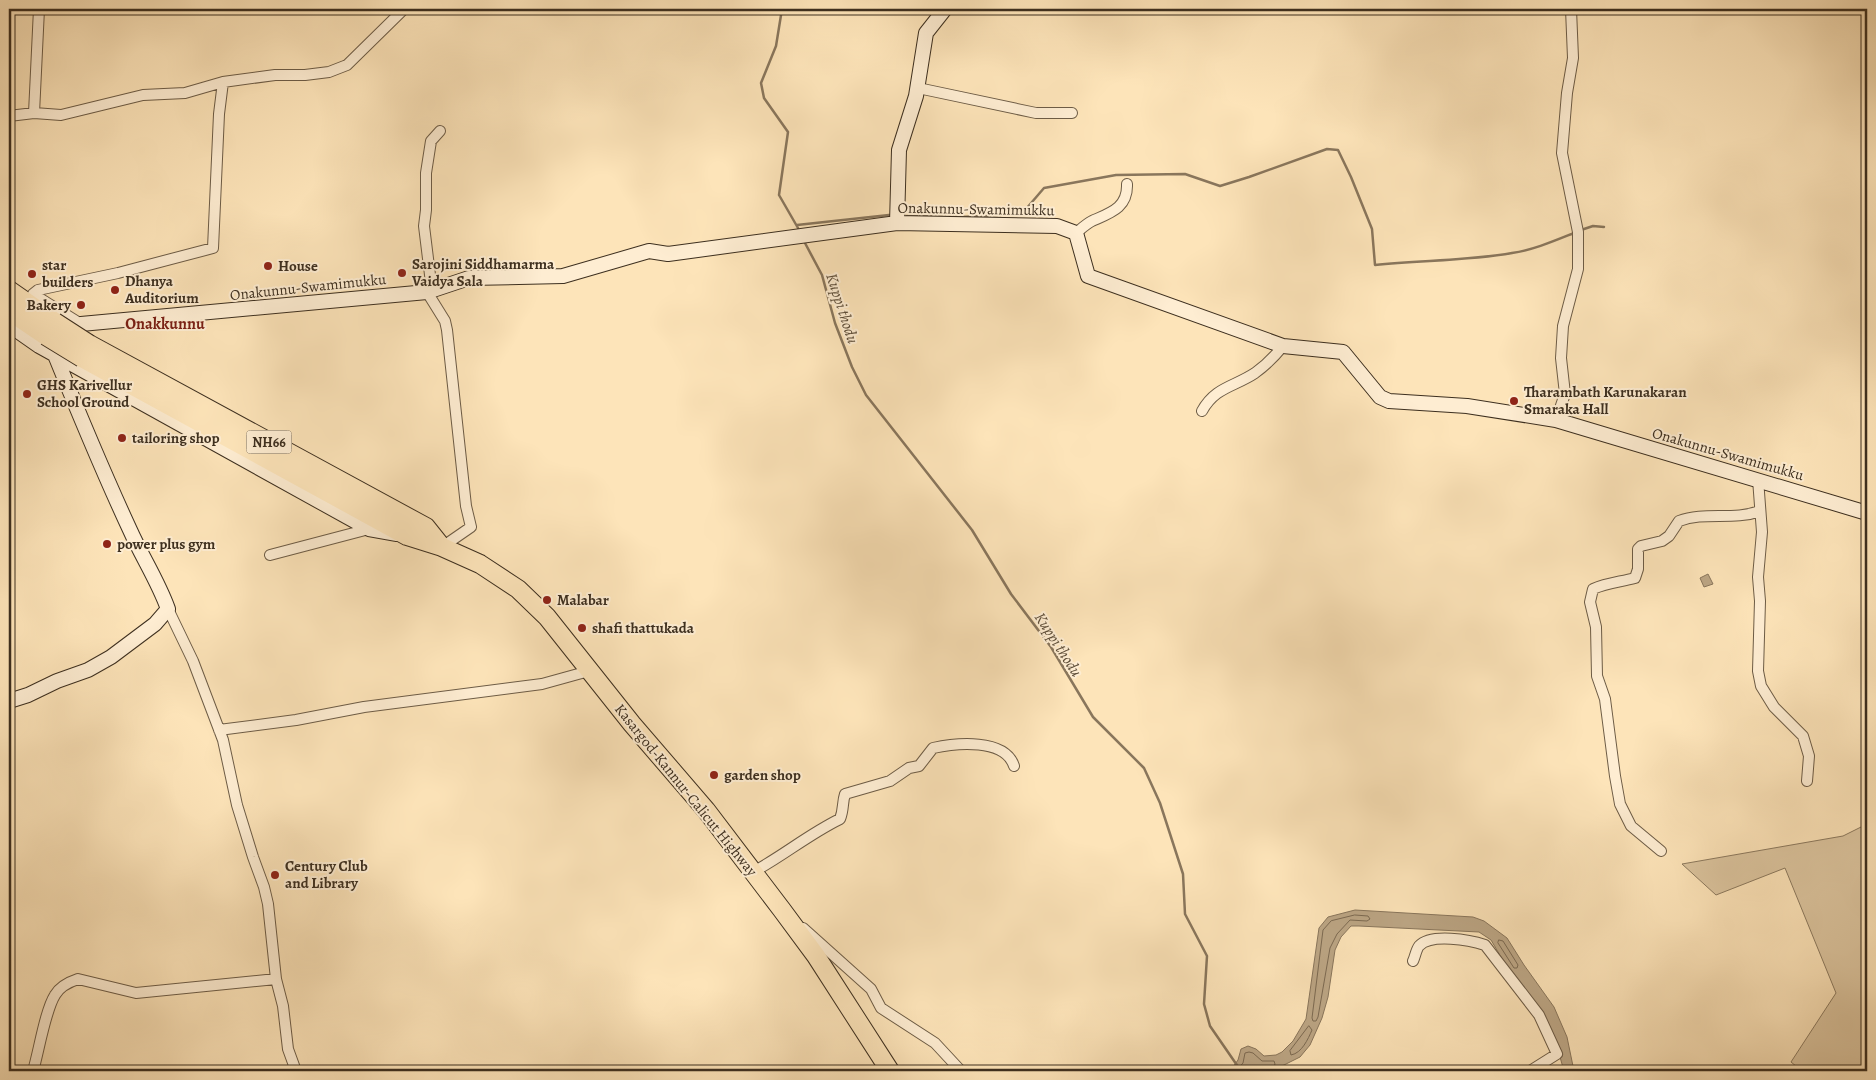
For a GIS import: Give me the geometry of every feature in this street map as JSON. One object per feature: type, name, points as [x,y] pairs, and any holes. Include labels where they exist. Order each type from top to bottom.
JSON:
[{"type":"highway","name":"Kasargod-Kannur-Calicut Highway","points":[[9,290],[50,329]]},
{"type":"highway","name":"Kasargod-Kannur-Calicut Highway","points":[[9,311],[50,329],[407,536],[442,547],[480,564],[518,589],[547,617],[632,724],[706,810],[816,956],[890,1071]]},
{"type":"highway","name":"Kasargod-Kannur-Calicut Highway","points":[[86,351],[426,527],[442,547]]},
{"type":"street","points":[[34,113],[39,9]]},
{"type":"street","points":[[9,116],[34,113],[61,116],[143,96],[185,93],[222,82],[275,75],[305,75],[329,72],[347,66],[404,9]]},
{"type":"street","points":[[897,223],[899,150],[918,88],[926,33],[945,9]]},
{"type":"street","points":[[1556,420],[1565,394],[1562,358],[1563,326],[1578,269],[1578,232],[1562,153],[1567,94],[1573,58],[1571,9]]},
{"type":"street","points":[[55,355],[81,324],[33,294],[38,290],[118,273],[214,248],[218,114],[222,82]]},
{"type":"street","points":[[918,88],[1036,113],[1072,113]]},
{"type":"street","points":[[440,131],[431,141],[426,173],[424,226],[429,291],[445,321],[447,330],[466,506],[471,527],[442,547]]},
{"type":"street","points":[[1076,233],[1090,222],[1114,212],[1121,206],[1127,191],[1127,184]]},
{"type":"street","name":"Onakunnu-Swamimukku","points":[[81,324],[429,291],[469,278],[564,276],[649,251],[668,254],[897,223],[1057,226],[1076,233],[1088,276],[1283,346],[1343,352],[1380,397],[1389,401],[1467,406],[1556,420],[1867,513]]},
{"type":"street","points":[[9,325],[55,355],[369,528],[407,536]]},
{"type":"street","points":[[1202,411],[1212,396],[1254,373],[1273,358],[1283,346]]},
{"type":"street","points":[[55,355],[112,492],[131,533],[160,586],[168,608],[193,661],[223,740],[237,805],[268,904],[276,979],[283,1006],[288,1049],[296,1071]]},
{"type":"street","points":[[1758,479],[1762,532],[1758,577],[1760,601],[1758,671],[1761,686],[1774,707],[1803,736],[1809,756],[1808,781]]},
{"type":"street","points":[[1661,852],[1631,826],[1620,804],[1605,698],[1597,676],[1596,626],[1590,602],[1593,589],[1606,583],[1635,578],[1638,570],[1638,549],[1641,546],[1662,541],[1669,536],[1679,520],[1697,516],[1747,516],[1760,511]]},
{"type":"street","points":[[270,555],[369,528]]},
{"type":"street","points":[[9,701],[88,670],[111,657],[155,624],[168,608]]},
{"type":"street","points":[[219,730],[542,684],[589,671]]},
{"type":"street","points":[[753,872],[789,852],[821,829],[840,819],[844,809],[843,801],[845,794],[890,781],[909,768],[919,766],[933,748],[958,744],[998,749],[1011,758],[1014,766]]},
{"type":"street","points":[[782,910],[871,989],[881,1008],[935,1043],[961,1071]]},
{"type":"street","points":[[1413,962],[1419,946],[1432,939],[1474,941],[1485,945],[1539,1015],[1557,1054],[1530,1071]]},
{"type":"street","points":[[33,1071],[55,995],[68,982],[78,979],[136,993],[276,979]]},
{"type":"shaded area","points":[[1867,824],[1867,1071],[1802,1071],[1791,1062],[1836,993],[1785,868],[1716,895],[1682,864],[1843,836]]},
{"type":"water","points":[[1708,574],[1713,584],[1704,587],[1700,578]]},
{"type":"water","points":[[1355,910],[1473,917],[1484,921],[1507,938],[1554,1007],[1567,1037],[1574,1071],[1564,1071],[1560,1057],[1491,940],[1479,932],[1351,926],[1341,937],[1335,950],[1328,997],[1322,1018],[1310,1045],[1300,1057],[1272,1071],[1230,1071],[1238,1060],[1241,1049],[1248,1046],[1256,1049],[1264,1056],[1276,1055],[1293,1041],[1306,1019],[1319,928],[1328,917]]},
{"type":"waterway","points":[[782,9],[776,46],[761,83],[764,98],[788,132],[779,195],[798,228]]},
{"type":"waterway","points":[[907,216],[961,217],[1001,215],[1026,209],[1044,188],[1116,175],[1185,174],[1220,186],[1327,149],[1338,150],[1351,177],[1372,229],[1375,265],[1478,258],[1520,252],[1574,233]]},
{"type":"waterway","points":[[797,225],[889,215]]},
{"type":"waterway","points":[[1581,230],[1593,226],[1604,227]]},
{"type":"waterway","name":"Kuppi thodu","points":[[805,243],[822,275],[835,323],[852,367],[866,395],[972,530],[1011,594],[1051,647],[1093,717],[1144,768],[1160,803],[1183,874],[1185,914],[1207,956],[1204,1004],[1210,1026],[1241,1071]]},
{"type":"place","name":"House","points":[[268,266]]},
{"type":"place","name":"Sarojini Siddhamarma Vaidya Sala","points":[[402,273]]},
{"type":"place","name":"star builders","points":[[32,274]]},
{"type":"place","name":"Dhanya Auditorium","points":[[115,290]]},
{"type":"place","name":"Bakery","points":[[81,305]]},
{"type":"place","name":"GHS Karivellur School Ground","points":[[27,394]]},
{"type":"place","name":"Tharambath Karunakaran Smaraka Hall","points":[[1514,401]]},
{"type":"place","name":"tailoring shop","points":[[122,438]]},
{"type":"place","name":"power plus gym","points":[[107,544]]},
{"type":"place","name":"Malabar","points":[[547,600]]},
{"type":"place","name":"shafi thattukada","points":[[582,628]]},
{"type":"place","name":"garden shop","points":[[714,775]]},
{"type":"place","name":"Century Club and Library","points":[[275,875]]},
{"type":"district","name":"Onakkunnu","points":[[165,323]]}]
